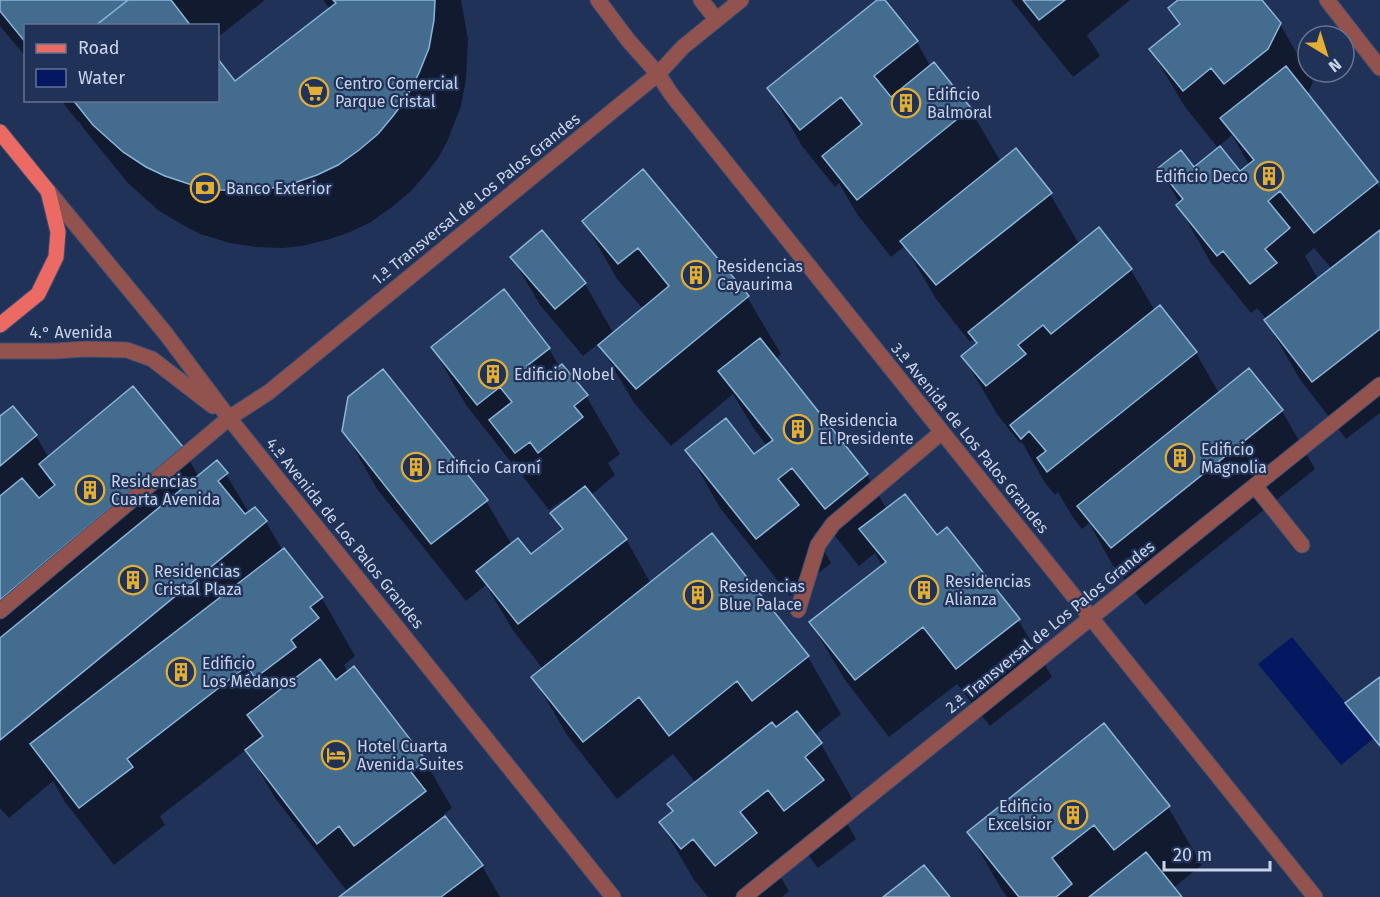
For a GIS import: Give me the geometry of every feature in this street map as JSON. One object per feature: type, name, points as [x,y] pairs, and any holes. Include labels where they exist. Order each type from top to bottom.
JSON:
[{"type":"main road","name":"4.ª Avenida de Los Palos Grandes","points":[[0,132],[48,191],[58,232],[56,257],[38,294],[0,325]]},
{"type":"street","name":"3.ª Avenida de Los Palos Grandes","points":[[598,0],[1315,897]]},
{"type":"street","points":[[700,0],[716,20]]},
{"type":"street","name":"1.ª Transversal de Los Palos Grandes","points":[[0,611],[229,418],[268,392],[658,74],[683,47],[741,0]]},
{"type":"street","points":[[1327,0],[1380,68]]},
{"type":"street","name":"4.ª Avenida de Los Palos Grandes","points":[[48,191],[166,334],[229,418],[613,897]]},
{"type":"street","name":"4.° Avenida","points":[[0,351],[127,350],[152,359],[229,418]]},
{"type":"street","name":"2.ª Transversal de Los Palos Grandes","points":[[744,897],[1380,386]]},
{"type":"street","points":[[798,610],[818,546],[833,524],[942,432]]},
{"type":"street","points":[[1255,486],[1302,545]]},
{"type":"water","points":[[1292,637],[1374,738],[1341,765],[1258,664]]},
{"type":"building","points":[[0,0],[128,0],[98,24],[24,24],[24,41],[0,11]]},
{"type":"building","points":[[128,0],[171,0],[189,24],[98,24]]},
{"type":"building","name":"Centro Comercial Parque Cristal","points":[[333,0],[435,0],[434,20],[429,48],[419,73],[405,100],[393,116],[378,134],[359,150],[338,165],[317,175],[268,189],[249,191],[195,186],[165,176],[123,152],[93,125],[75,102],[219,102],[219,60],[235,81],[336,3]]},
{"type":"building","name":"Edificio Balmoral","points":[[877,0],[885,0],[918,41],[874,76],[891,97],[934,62],[971,108],[857,200],[822,156],[862,124],[841,97],[800,130],[767,88]]},
{"type":"building","points":[[1023,0],[1065,0],[1039,20]]},
{"type":"building","points":[[1178,0],[1262,0],[1281,23],[1268,49],[1224,84],[1211,68],[1183,91],[1149,49],[1180,24],[1168,8]]},
{"type":"building","name":"Edificio Deco","points":[[1286,66],[1296,79],[1296,84],[1300,84],[1378,182],[1314,233],[1280,191],[1268,201],[1290,228],[1265,249],[1277,263],[1250,284],[1223,251],[1217,256],[1176,205],[1183,199],[1158,168],[1181,150],[1194,167],[1220,146],[1240,171],[1254,160],[1220,118]]},
{"type":"building","points":[[1016,148],[1052,193],[936,285],[900,241]]},
{"type":"building","name":"Residencias Cayaurima","points":[[643,169],[749,296],[636,389],[598,345],[669,286],[638,248],[618,264],[582,221]]},
{"type":"building","points":[[1099,227],[1132,269],[1051,334],[1043,325],[1018,345],[1026,354],[986,386],[961,356],[977,343],[968,332]]},
{"type":"building","points":[[542,230],[586,283],[555,309],[510,257]]},
{"type":"building","points":[[1380,230],[1380,329],[1312,382],[1264,320]]},
{"type":"building","name":"Edificio Nobel","points":[[504,289],[550,348],[527,366],[539,382],[562,364],[588,395],[574,406],[583,417],[538,453],[530,442],[515,453],[489,420],[512,402],[500,387],[477,405],[431,347]]},
{"type":"building","points":[[1160,305],[1197,352],[1047,472],[1037,458],[1046,451],[1029,431],[1021,439],[1010,425]]},
{"type":"building","name":"Residencia El Presidente","points":[[760,338],[868,474],[825,509],[792,468],[778,479],[799,505],[756,539],[685,450],[726,418],[754,454],[773,440],[718,371]]},
{"type":"building","name":"Edificio Magnolia","points":[[1249,368],[1283,410],[1111,548],[1077,506]]},
{"type":"building","name":"Edificio Caroní","points":[[383,369],[488,500],[431,544],[342,431],[348,397]]},
{"type":"building","name":"Residencias Cuarta Avenida","points":[[133,386],[183,447],[0,600],[0,496],[22,478],[39,498],[55,485],[39,464]]},
{"type":"building","points":[[13,406],[37,435],[0,466],[0,416]]},
{"type":"building","name":"Residencias Cristal Plaza","points":[[217,460],[228,473],[218,481],[245,514],[255,507],[267,521],[0,740],[0,638]]},
{"type":"building","points":[[585,486],[627,539],[518,624],[476,571],[518,538],[531,554],[563,529],[550,513]]},
{"type":"building","name":"Residencias Alianza","points":[[905,494],[937,535],[947,527],[1020,619],[956,669],[923,627],[855,680],[809,622],[886,562],[859,529]]},
{"type":"building","name":"Residencias Blue Palace","points":[[712,533],[809,656],[752,701],[737,681],[669,736],[639,697],[583,742],[531,677]]},
{"type":"building","name":"Edificio Los Médanos","points":[[284,548],[323,597],[310,607],[319,618],[291,640],[296,647],[255,678],[247,666],[127,759],[133,767],[79,808],[30,744]]},
{"type":"building","name":"Hotel Cuarta Avenida Suites","points":[[320,659],[336,680],[354,666],[426,760],[411,772],[426,791],[354,846],[339,826],[317,844],[245,750],[263,736],[247,715]]},
{"type":"building","points":[[1380,677],[1380,746],[1345,703]]},
{"type":"building","points":[[797,711],[822,743],[805,757],[824,780],[784,811],[768,790],[740,812],[757,833],[715,866],[693,839],[681,849],[659,822],[673,811],[667,804],[772,722],[776,727]]},
{"type":"building","name":"Edificio Excelsior","points":[[1104,723],[1170,806],[1114,850],[1094,825],[1052,858],[1072,884],[1056,897],[1019,897],[967,832]]},
{"type":"building","points":[[445,816],[483,865],[441,897],[339,897]]},
{"type":"building","points":[[1146,852],[1182,897],[1089,897]]},
{"type":"building","points":[[924,865],[950,897],[883,897]]},
{"type":"place","name":"Centro Comercial Parque Cristal","points":[[314,92]]},
{"type":"place","name":"Edificio Balmoral","points":[[906,103]]},
{"type":"place","name":"Edificio Deco","points":[[1269,176]]},
{"type":"place","name":"Banco Exterior","points":[[205,188]]},
{"type":"place","name":"Residencias Cayaurima","points":[[696,275]]},
{"type":"place","name":"Edificio Nobel","points":[[493,374]]},
{"type":"place","name":"Residencia El Presidente","points":[[798,429]]},
{"type":"place","name":"Edificio Magnolia","points":[[1180,458]]},
{"type":"place","name":"Edificio Caroní","points":[[416,467]]},
{"type":"place","name":"Residencias Cuarta Avenida","points":[[90,490]]},
{"type":"place","name":"Residencias Cristal Plaza","points":[[133,580]]},
{"type":"place","name":"Residencias Alianza","points":[[924,590]]},
{"type":"place","name":"Residencias Blue Palace","points":[[698,595]]},
{"type":"place","name":"Edificio Los Médanos","points":[[181,672]]},
{"type":"place","name":"Hotel Cuarta Avenida Suites","points":[[336,755]]},
{"type":"place","name":"Edificio Excelsior","points":[[1073,815]]}]
